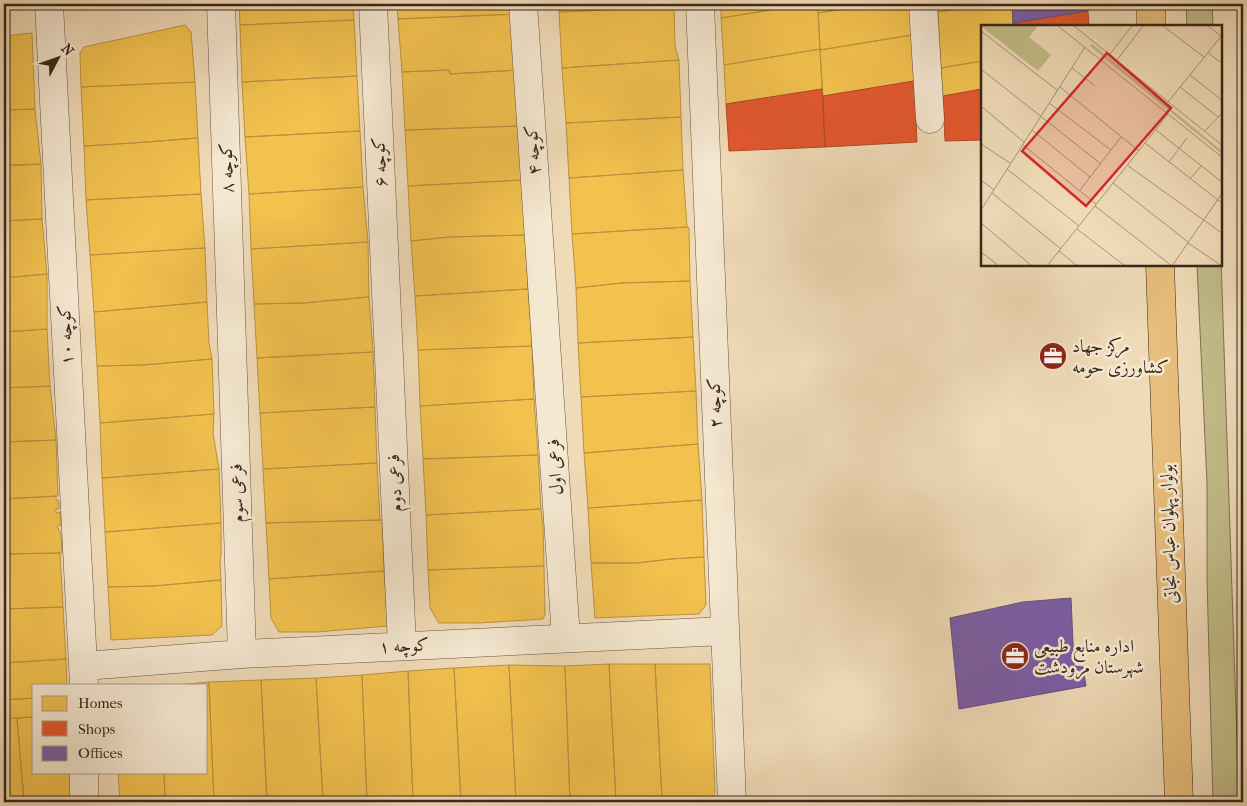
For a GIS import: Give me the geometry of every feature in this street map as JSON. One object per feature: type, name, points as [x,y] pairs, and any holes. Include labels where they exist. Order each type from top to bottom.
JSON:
[{"type":"main road","points":[[1151,4],[1152,25]]},
{"type":"main road","name":"بولوار پهلوان عباس نجاتی","points":[[1160,266],[1179,802]]},
{"type":"street","name":"کوچه ۱۰","points":[[49,4],[84,675]]},
{"type":"street","name":"کوچه ۸","points":[[221,4],[232,333]]},
{"type":"street","name":"کوچه ۶","points":[[372,4],[387,320]]},
{"type":"street","name":"کوچه ۴","points":[[523,4],[543,296]]},
{"type":"street","name":"کوچه ۲","points":[[700,4],[732,802]]},
{"type":"street","points":[[923,4],[930,119]]},
{"type":"street","name":"فرعی اول","points":[[543,296],[566,638]]},
{"type":"street","name":"فرعی دوم","points":[[387,320],[402,646]]},
{"type":"street","name":"فرعی سوم","points":[[232,333],[242,654]]},
{"type":"street","name":"کوچه ۱","points":[[84,675],[242,654],[724,631]]},
{"type":"street","points":[[84,774],[84,802]]},
{"type":"shaded area","points":[[1186,4],[1212,4],[1213,25],[1187,25]]},
{"type":"shaded area","points":[[1197,266],[1221,266],[1239,802],[1213,802],[1207,579],[1207,483]]},
{"type":"building: Homes","points":[[239,4],[353,4],[354,20],[240,25]]},
{"type":"building: Homes","points":[[397,4],[516,4],[517,14],[398,19]]},
{"type":"building: Homes","points":[[559,4],[674,4],[674,7],[559,12]]},
{"type":"building: Homes","points":[[721,4],[808,4],[721,18]]},
{"type":"building: Homes","points":[[818,4],[820,49],[724,65],[721,18]]},
{"type":"building: Homes","points":[[818,4],[875,4],[818,13]]},
{"type":"building: Homes","points":[[875,4],[910,4],[912,35],[820,50],[818,13]]},
{"type":"building: Homes","points":[[938,4],[993,4],[938,12]]},
{"type":"building: Homes","points":[[993,4],[1012,4],[1013,25],[981,25],[981,61],[941,68],[938,12]]},
{"type":"building: Homes","points":[[674,7],[675,46],[679,60],[562,68],[559,12]]},
{"type":"building: Homes","points":[[517,14],[519,70],[450,74],[449,70],[402,72],[398,19]]},
{"type":"building: Homes","points":[[354,20],[357,76],[242,82],[240,25]]},
{"type":"building: Homes","points":[[185,25],[191,32],[195,82],[81,87],[80,53],[84,47]]},
{"type":"building: Homes","points":[[32,33],[35,109],[4,110],[4,36]]},
{"type":"building: Homes","points":[[912,35],[914,81],[823,96],[820,50]]},
{"type":"building: Homes","points":[[820,49],[822,89],[726,104],[724,65]]},
{"type":"building: Homes","points":[[679,60],[681,117],[566,123],[562,68]]},
{"type":"building: Homes","points":[[981,61],[981,89],[943,96],[941,68]]},
{"type":"building: Homes","points":[[449,70],[450,74],[519,70],[520,126],[405,130],[402,72]]},
{"type":"building: Homes","points":[[357,76],[360,131],[245,137],[242,82]]},
{"type":"building: Homes","points":[[195,82],[198,138],[84,146],[81,87]]},
{"type":"building: Homes","points":[[35,109],[41,164],[4,165],[4,110]]},
{"type":"building: Homes","points":[[681,117],[683,170],[569,178],[566,123]]},
{"type":"building: Homes","points":[[520,126],[523,180],[408,186],[405,130]]},
{"type":"building: Homes","points":[[360,131],[363,187],[249,194],[245,137]]},
{"type":"building: Homes","points":[[198,138],[201,194],[86,200],[84,146]]},
{"type":"building: Homes","points":[[10,164],[11,166],[41,164],[42,219],[4,221],[4,165]]},
{"type":"building: Homes","points":[[683,170],[687,227],[572,234],[569,178]]},
{"type":"building: Homes","points":[[523,180],[525,235],[449,237],[411,241],[408,186]]},
{"type":"building: Homes","points":[[363,187],[368,242],[251,249],[249,194]]},
{"type":"building: Homes","points":[[201,194],[205,248],[90,255],[86,200]]},
{"type":"building: Homes","points":[[42,219],[47,274],[4,278],[4,221]]},
{"type":"building: Homes","points":[[689,228],[690,281],[621,283],[576,288],[572,234]]},
{"type":"building: Homes","points":[[525,235],[528,289],[415,296],[411,241],[449,237]]},
{"type":"building: Homes","points":[[368,242],[369,297],[303,303],[254,304],[251,249]]},
{"type":"building: Homes","points":[[205,248],[207,302],[94,312],[90,255]]},
{"type":"building: Homes","points":[[47,274],[47,329],[4,332],[4,278]]},
{"type":"building: Homes","points":[[690,281],[693,337],[578,343],[576,288],[621,283]]},
{"type":"building: Homes","points":[[528,289],[532,346],[418,350],[415,296]]},
{"type":"building: Homes","points":[[369,297],[373,352],[257,358],[254,304],[303,303]]},
{"type":"building: Homes","points":[[207,302],[209,343],[212,359],[143,365],[97,366],[94,312]]},
{"type":"building: Homes","points":[[47,329],[50,386],[4,388],[4,332]]},
{"type":"building: Homes","points":[[693,337],[696,391],[581,397],[578,343]]},
{"type":"building: Homes","points":[[532,346],[534,399],[420,406],[418,350]]},
{"type":"building: Homes","points":[[373,352],[375,407],[260,413],[257,358]]},
{"type":"building: Homes","points":[[212,359],[214,414],[100,423],[97,366],[143,365]]},
{"type":"building: Homes","points":[[50,386],[56,440],[4,442],[4,388]]},
{"type":"building: Homes","points":[[696,391],[698,444],[584,453],[581,397]]},
{"type":"building: Homes","points":[[534,399],[538,455],[423,459],[420,406]]},
{"type":"building: Homes","points":[[375,407],[377,463],[263,469],[260,413]]},
{"type":"building: Homes","points":[[214,414],[213,433],[219,469],[102,478],[100,423]]},
{"type":"building: Homes","points":[[56,440],[58,496],[4,499],[4,442]]},
{"type":"building: Homes","points":[[698,444],[702,500],[588,508],[584,453]]},
{"type":"building: Homes","points":[[538,455],[541,509],[426,515],[423,459]]},
{"type":"building: Homes","points":[[377,463],[380,520],[266,523],[263,469]]},
{"type":"building: Homes","points":[[219,469],[221,523],[105,532],[102,478]]},
{"type":"building: Homes","points":[[56,496],[56,500],[59,501],[59,509],[56,509],[56,513],[60,512],[61,525],[57,526],[61,534],[62,553],[4,554],[4,499]]},
{"type":"building: Homes","points":[[702,500],[704,557],[637,563],[591,563],[588,508]]},
{"type":"building: Homes","points":[[541,509],[544,566],[428,570],[426,515]]},
{"type":"building: Homes","points":[[382,520],[384,571],[269,579],[266,523]]},
{"type":"building: Homes","points":[[221,523],[221,580],[154,586],[108,587],[105,532]]},
{"type":"building: Homes","points":[[60,553],[63,607],[4,609],[4,554]]},
{"type":"building: Homes","points":[[704,557],[706,605],[699,614],[595,618],[591,563],[637,563]]},
{"type":"building: Homes","points":[[544,566],[545,615],[543,619],[479,623],[439,623],[430,608],[428,570]]},
{"type":"building: Homes","points":[[384,571],[388,626],[317,632],[279,632],[271,618],[269,579]]},
{"type":"building: Homes","points":[[221,580],[222,626],[212,635],[111,640],[108,587],[154,586]]},
{"type":"building: Homes","points":[[63,607],[66,659],[4,663],[4,609]]},
{"type":"building: Homes","points":[[66,659],[67,684],[32,684],[32,698],[4,700],[4,663]]},
{"type":"building: Homes","points":[[609,664],[616,802],[570,802],[565,666]]},
{"type":"building: Homes","points":[[609,664],[655,664],[662,800],[616,802]]},
{"type":"building: Homes","points":[[655,664],[710,664],[715,792],[712,798],[662,800]]},
{"type":"building: Homes","points":[[509,665],[516,802],[461,802],[454,668]]},
{"type":"building: Homes","points":[[509,665],[565,666],[570,802],[516,802]]},
{"type":"building: Homes","points":[[454,668],[461,802],[413,802],[408,671]]},
{"type":"building: Homes","points":[[408,671],[413,802],[367,802],[362,675]]},
{"type":"building: Homes","points":[[362,675],[367,802],[323,802],[316,678]]},
{"type":"building: Homes","points":[[316,678],[323,802],[267,802],[261,680]]},
{"type":"building: Homes","points":[[261,680],[267,802],[214,802],[209,682]]},
{"type":"building: Homes","points":[[209,682],[214,802],[165,802],[164,774],[208,774],[208,684],[188,684]]},
{"type":"building: Homes","points":[[32,698],[32,717],[4,719],[4,700]]},
{"type":"building: Homes","points":[[32,717],[32,774],[72,774],[74,802],[24,802],[17,718]]},
{"type":"building: Homes","points":[[17,718],[24,802],[4,802],[4,719]]},
{"type":"building: Homes","points":[[118,774],[164,774],[165,802],[120,802]]},
{"type":"building: Shops","points":[[1088,11],[1089,25],[1013,25],[1013,23]]},
{"type":"building: Shops","points":[[914,81],[917,142],[825,147],[823,96]]},
{"type":"building: Shops","points":[[822,89],[825,147],[729,151],[726,104]]},
{"type":"building: Shops","points":[[981,89],[981,140],[945,141],[943,96]]},
{"type":"building: Offices","points":[[1012,4],[1088,4],[1088,11],[1013,23]]},
{"type":"building: Offices","points":[[1071,598],[1074,666],[1083,667],[1086,686],[959,709],[950,618],[1023,602]]},
{"type":"place","name":"مرکز جهاد کشاورزی حومه","points":[[1053,356]]},
{"type":"place","name":"اداره منابع طبیعی شهرستان مرودشت","points":[[1015,656]]}]
